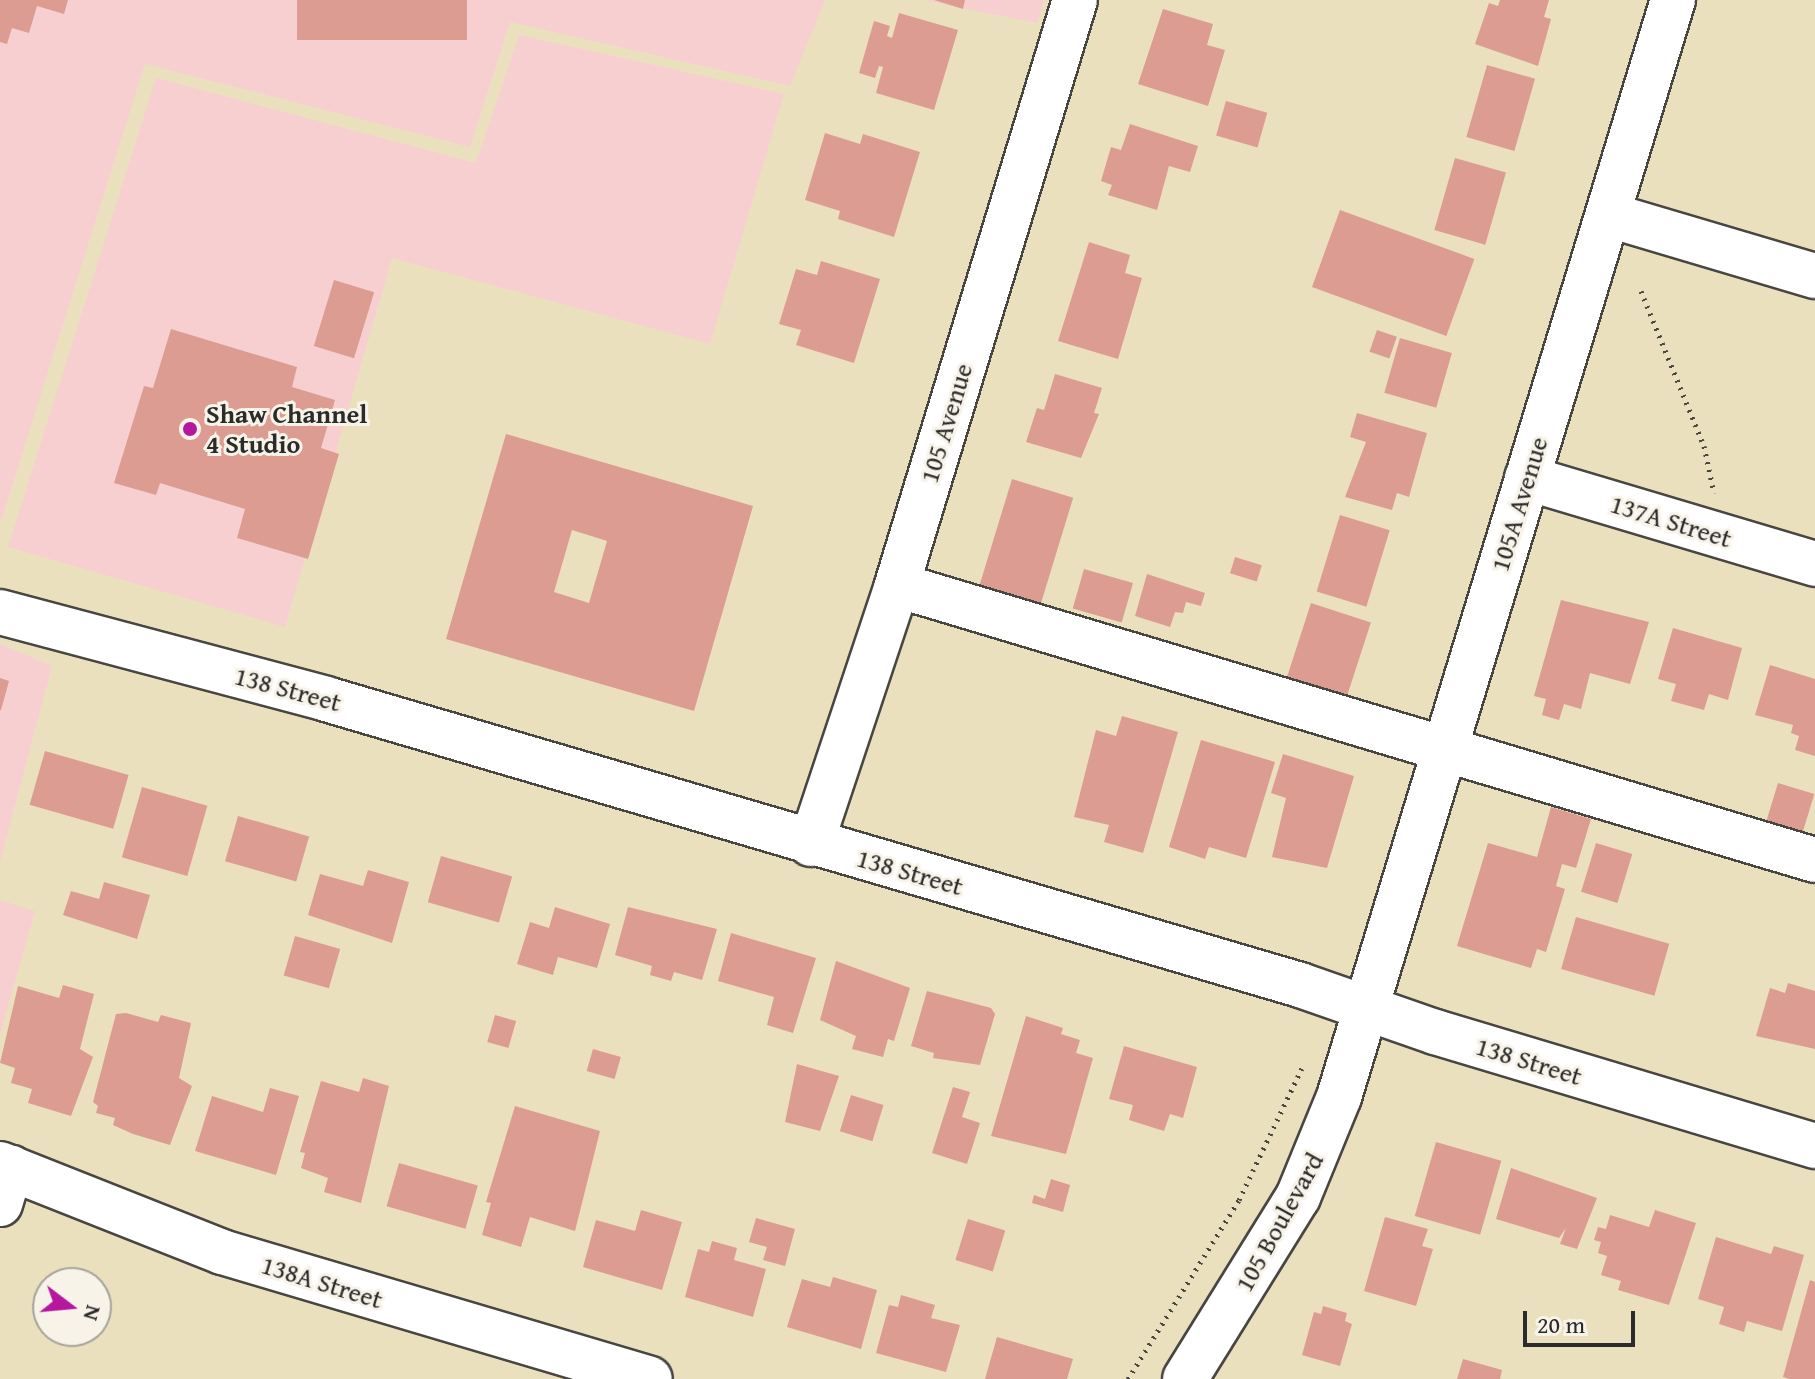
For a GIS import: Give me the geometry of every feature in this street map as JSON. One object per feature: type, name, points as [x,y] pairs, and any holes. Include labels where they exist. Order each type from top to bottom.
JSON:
[{"type":"street","name":"105 Avenue","points":[[811,844],[897,585],[1075,0]]},
{"type":"street","name":"105A Avenue","points":[[1368,1009],[1444,747],[1673,0]]},
{"type":"street","points":[[1609,215],[1815,276]]},
{"type":"street","name":"137A Street","points":[[1527,478],[1815,564]]},
{"type":"street","points":[[897,585],[1815,860]]},
{"type":"street","name":"138 Street","points":[[0,612],[326,699],[1368,1009],[1815,1146]]},
{"type":"street","name":"105 Boulevard","points":[[1185,1379],[1298,1197],[1368,1009]]},
{"type":"street","name":"138A Street","points":[[4,1178],[222,1252],[650,1379]]},
{"type":"path","points":[[1641,291],[1704,446],[1724,537]]},
{"type":"path","points":[[1128,1379],[1239,1200],[1306,1060]]},
{"type":"shaded area","points":[[0,0],[825,0],[790,86],[510,22],[470,147],[145,64],[0,524]]},
{"type":"shaded area","points":[[922,0],[1044,0],[1037,23]]},
{"type":"shaded area","points":[[519,35],[784,94],[710,344],[392,258],[285,627],[8,547],[156,78],[476,163]]},
{"type":"shaded area","points":[[0,644],[52,666],[0,862]]},
{"type":"shaded area","points":[[0,900],[35,911],[0,1035]]},
{"type":"building","points":[[0,0],[68,0],[64,14],[37,6],[29,33],[12,28],[7,44],[0,42]]},
{"type":"building","points":[[297,0],[467,0],[467,40],[297,40]]},
{"type":"building","points":[[934,0],[965,0],[963,9]]},
{"type":"building","points":[[1500,0],[1549,0],[1544,17],[1551,19],[1538,66],[1475,44],[1489,3],[1498,6]]},
{"type":"building","points":[[1163,9],[1213,24],[1207,45],[1225,50],[1208,106],[1138,84]]},
{"type":"building","points":[[899,13],[958,30],[934,110],[876,93],[883,67],[879,66],[875,78],[859,73],[874,21],[890,26],[887,36],[892,38]]},
{"type":"building","points":[[1487,65],[1535,79],[1514,151],[1466,137]]},
{"type":"building","points":[[1226,101],[1267,113],[1257,147],[1216,136]]},
{"type":"building","points":[[1130,124],[1198,146],[1190,172],[1169,166],[1157,210],[1108,195],[1112,185],[1101,181],[1111,147],[1121,150]]},
{"type":"building","points":[[825,133],[860,144],[863,134],[920,152],[894,237],[838,219],[840,211],[805,200]]},
{"type":"building","points":[[1455,158],[1506,173],[1485,245],[1434,230]]},
{"type":"building","points":[[1340,210],[1474,259],[1446,336],[1312,287]]},
{"type":"building","points":[[1089,242],[1130,255],[1125,273],[1142,278],[1118,359],[1058,341]]},
{"type":"building","points":[[821,261],[880,279],[854,363],[796,345],[801,330],[779,324],[796,269],[817,275]]},
{"type":"building","points":[[334,280],[374,292],[354,358],[314,346]]},
{"type":"building","points":[[171,329],[297,367],[292,387],[335,400],[321,448],[339,454],[308,559],[237,538],[245,509],[160,483],[156,495],[114,483],[144,386],[153,388]]},
{"type":"building","points":[[1377,330],[1397,337],[1389,359],[1370,352]]},
{"type":"building","points":[[1400,338],[1452,353],[1436,408],[1384,393]]},
{"type":"building","points":[[1055,374],[1102,388],[1094,413],[1099,414],[1081,458],[1026,442],[1037,408],[1044,410]]},
{"type":"building","points":[[1357,413],[1427,433],[1409,497],[1397,493],[1392,510],[1345,497],[1366,442],[1350,437]]},
{"type":"building","points":[[506,434],[753,506],[694,711],[446,639]],"holes":[[[572,530],[607,541],[589,603],[554,592]]]},
{"type":"building","points":[[1012,479],[1073,498],[1040,608],[978,589]]},
{"type":"building","points":[[1340,515],[1390,530],[1366,607],[1317,592]]},
{"type":"building","points":[[1235,557],[1262,565],[1257,581],[1230,573]]},
{"type":"building","points":[[1084,569],[1133,583],[1122,622],[1073,608]]},
{"type":"building","points":[[1147,574],[1205,593],[1201,606],[1186,602],[1183,613],[1175,612],[1170,627],[1135,616]]},
{"type":"building","points":[[1561,600],[1649,622],[1630,684],[1590,673],[1581,709],[1564,704],[1559,720],[1542,715],[1546,699],[1534,696]]},
{"type":"building","points":[[1311,603],[1371,622],[1347,698],[1287,678]]},
{"type":"building","points":[[1673,628],[1742,648],[1728,700],[1709,694],[1704,710],[1671,701],[1676,684],[1658,679]]},
{"type":"building","points":[[1770,665],[1815,679],[1815,756],[1795,750],[1799,736],[1791,733],[1793,725],[1755,715]]},
{"type":"building","points":[[0,678],[9,681],[1,710],[0,710]]},
{"type":"building","points":[[1122,716],[1178,732],[1143,853],[1104,842],[1109,825],[1074,817],[1096,730],[1116,736]]},
{"type":"building","points":[[1201,740],[1275,762],[1246,858],[1209,847],[1205,859],[1169,847]]},
{"type":"building","points":[[45,751],[129,775],[113,829],[30,805]]},
{"type":"building","points":[[1283,754],[1354,776],[1327,868],[1272,857],[1286,798],[1271,793]]},
{"type":"building","points":[[1778,783],[1814,794],[1802,833],[1766,822]]},
{"type":"building","points":[[142,787],[207,806],[187,876],[122,857]]},
{"type":"building","points":[[1551,807],[1591,819],[1576,868],[1562,864],[1556,886],[1565,889],[1546,952],[1537,949],[1531,968],[1457,946],[1488,843],[1537,857]]},
{"type":"building","points":[[238,816],[309,836],[296,882],[225,861]]},
{"type":"building","points":[[1596,843],[1632,854],[1617,903],[1581,892]]},
{"type":"building","points":[[441,856],[512,876],[499,923],[428,902]]},
{"type":"building","points":[[368,870],[409,882],[392,943],[308,915],[320,874],[363,886]]},
{"type":"building","points":[[104,882],[150,895],[137,939],[63,915],[71,891],[99,899]]},
{"type":"building","points":[[555,907],[610,924],[597,968],[558,957],[553,975],[517,964],[530,922],[549,928]]},
{"type":"building","points":[[628,907],[717,929],[702,980],[674,972],[671,981],[650,975],[652,966],[615,955]]},
{"type":"building","points":[[1576,917],[1669,944],[1654,996],[1561,969]]},
{"type":"building","points":[[731,933],[816,958],[793,1033],[767,1025],[774,997],[718,981]]},
{"type":"building","points":[[295,936],[340,949],[329,988],[284,975]]},
{"type":"building","points":[[836,961],[910,988],[894,1041],[888,1039],[883,1057],[852,1049],[856,1036],[820,1020]]},
{"type":"building","points":[[1788,983],[1815,991],[1815,1049],[1756,1036],[1770,988],[1785,993]]},
{"type":"building","points":[[63,985],[94,994],[80,1049],[93,1057],[71,1116],[28,1103],[32,1089],[11,1083],[15,1068],[0,1063],[18,986],[59,998]]},
{"type":"building","points":[[927,991],[991,1008],[995,1014],[980,1065],[933,1058],[934,1053],[911,1046]]},
{"type":"building","points":[[126,1013],[158,1022],[161,1015],[191,1023],[179,1078],[192,1086],[170,1145],[133,1134],[113,1125],[115,1118],[96,1113],[98,1106],[93,1102],[116,1014]]},
{"type":"building","points":[[495,1015],[516,1021],[508,1048],[487,1042]]},
{"type":"building","points":[[1026,1016],[1063,1028],[1061,1034],[1080,1040],[1076,1053],[1093,1058],[1066,1154],[991,1136]]},
{"type":"building","points":[[1124,1046],[1197,1067],[1183,1118],[1170,1114],[1164,1131],[1129,1120],[1133,1105],[1109,1099]]},
{"type":"building","points":[[593,1049],[621,1057],[615,1079],[587,1071]]},
{"type":"building","points":[[797,1064],[839,1076],[820,1131],[785,1122]]},
{"type":"building","points":[[363,1078],[389,1086],[361,1203],[324,1192],[328,1178],[301,1168],[305,1153],[300,1152],[321,1081],[359,1092]]},
{"type":"building","points":[[953,1087],[970,1092],[962,1117],[980,1123],[967,1164],[932,1153]]},
{"type":"building","points":[[270,1088],[299,1096],[276,1175],[195,1151],[212,1096],[263,1112]]},
{"type":"building","points":[[851,1095],[884,1105],[872,1141],[840,1131]]},
{"type":"building","points":[[515,1106],[600,1131],[575,1231],[530,1217],[521,1247],[482,1235],[491,1203],[486,1202]]},
{"type":"building","points":[[1436,1142],[1501,1161],[1480,1235],[1415,1216]]},
{"type":"building","points":[[399,1163],[478,1186],[465,1229],[387,1206]]},
{"type":"building","points":[[1511,1168],[1597,1198],[1577,1249],[1560,1244],[1566,1228],[1559,1238],[1496,1219]]},
{"type":"building","points":[[1051,1179],[1070,1185],[1063,1212],[1032,1203],[1034,1195],[1045,1199]]},
{"type":"building","points":[[641,1210],[682,1222],[662,1290],[583,1267],[596,1220],[635,1231]]},
{"type":"building","points":[[1655,1210],[1696,1223],[1669,1305],[1618,1290],[1621,1281],[1601,1275],[1607,1256],[1598,1253],[1601,1242],[1594,1240],[1598,1227],[1606,1229],[1610,1215],[1649,1227]]},
{"type":"building","points":[[1385,1217],[1428,1229],[1422,1246],[1433,1249],[1416,1306],[1364,1291]]},
{"type":"building","points":[[756,1218],[795,1229],[785,1266],[763,1260],[767,1247],[749,1242]]},
{"type":"building","points":[[968,1219],[1005,1230],[993,1272],[955,1260]]},
{"type":"building","points":[[1716,1237],[1771,1254],[1774,1246],[1804,1255],[1782,1331],[1747,1321],[1744,1332],[1719,1324],[1724,1307],[1698,1299]]},
{"type":"building","points":[[712,1241],[737,1248],[734,1260],[766,1269],[753,1317],[685,1297],[698,1249],[709,1252]]},
{"type":"building","points":[[833,1277],[877,1290],[861,1349],[787,1327],[802,1279],[830,1287]]},
{"type":"building","points":[[1810,1280],[1815,1282],[1815,1379],[1789,1379],[1783,1377]]},
{"type":"building","points":[[901,1295],[935,1305],[931,1318],[960,1325],[946,1372],[876,1353],[889,1305],[898,1307]]},
{"type":"building","points":[[1323,1306],[1347,1313],[1345,1321],[1352,1324],[1340,1366],[1302,1355],[1314,1312],[1321,1314]]},
{"type":"building","points":[[997,1337],[1073,1359],[1067,1379],[985,1379]]},
{"type":"building","points":[[1463,1359],[1502,1370],[1500,1379],[1457,1379]]},
{"type":"place","name":"Shaw Channel 4 Studio","points":[[190,429]]}]
